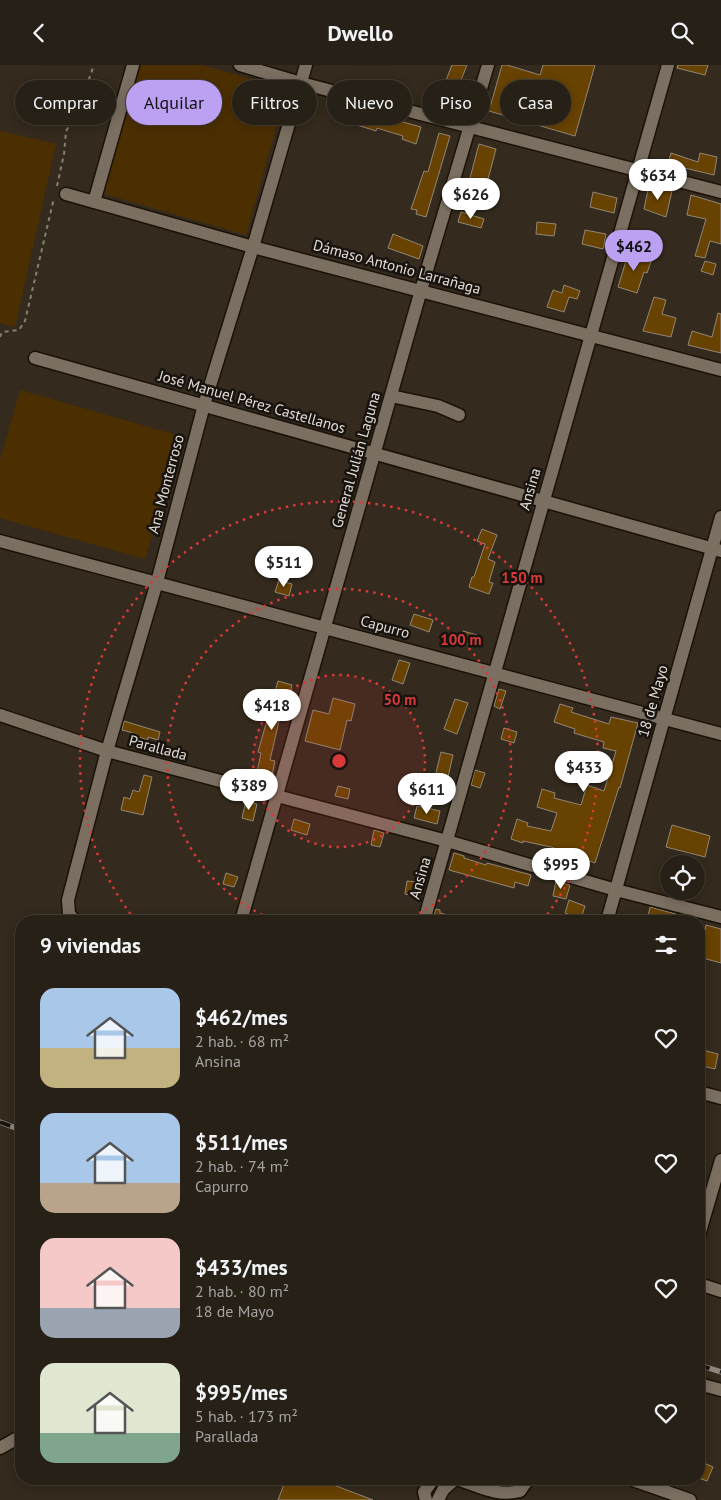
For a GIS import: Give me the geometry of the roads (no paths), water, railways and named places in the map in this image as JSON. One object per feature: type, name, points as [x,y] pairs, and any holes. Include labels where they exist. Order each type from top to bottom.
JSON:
[{"type":"street","points":[[94,202],[133,65]]},
{"type":"street","points":[[240,65],[291,80]]},
{"type":"street","name":"Ana Monterroso","points":[[302,80],[306,65]]},
{"type":"street","name":"General Julián Laguna","points":[[243,915],[421,290],[488,65]]},
{"type":"street","name":"Ansina","points":[[426,915],[668,65]]},
{"type":"street","points":[[317,87],[721,192]]},
{"type":"street","name":"Ana Monterroso","points":[[71,915],[68,900],[107,751],[157,582],[204,405],[289,125]]},
{"type":"street","name":"Dámaso Antonio Larrañaga","points":[[66,194],[253,247],[721,370]]},
{"type":"street","name":"José Manuel Pérez Castellanos","points":[[35,358],[716,550]]},
{"type":"street","points":[[391,396],[438,406],[459,415]]},
{"type":"street","name":"18 de Mayo","points":[[609,915],[716,550],[721,517]]},
{"type":"street","name":"Capurro","points":[[0,541],[721,734]]},
{"type":"street","name":"Parallada","points":[[0,715],[107,751],[447,841],[616,890],[721,917]]},
{"type":"street","points":[[705,1094],[721,1098]]},
{"type":"street","points":[[705,1215],[721,1160]]},
{"type":"street","points":[[705,1286],[721,1291]]},
{"type":"street","points":[[705,1385],[721,1390]]},
{"type":"street","points":[[0,1448],[15,1439]]},
{"type":"street","points":[[426,1500],[424,1492],[429,1485]]},
{"type":"street","points":[[438,1500],[447,1485]]},
{"type":"street","points":[[473,1485],[496,1493],[509,1494],[520,1491],[524,1485]]},
{"type":"street","points":[[647,1485],[690,1500]]},
{"type":"railway","points":[[0,1122],[15,1128]]},
{"type":"railway","points":[[705,1367],[721,1372]]}]
